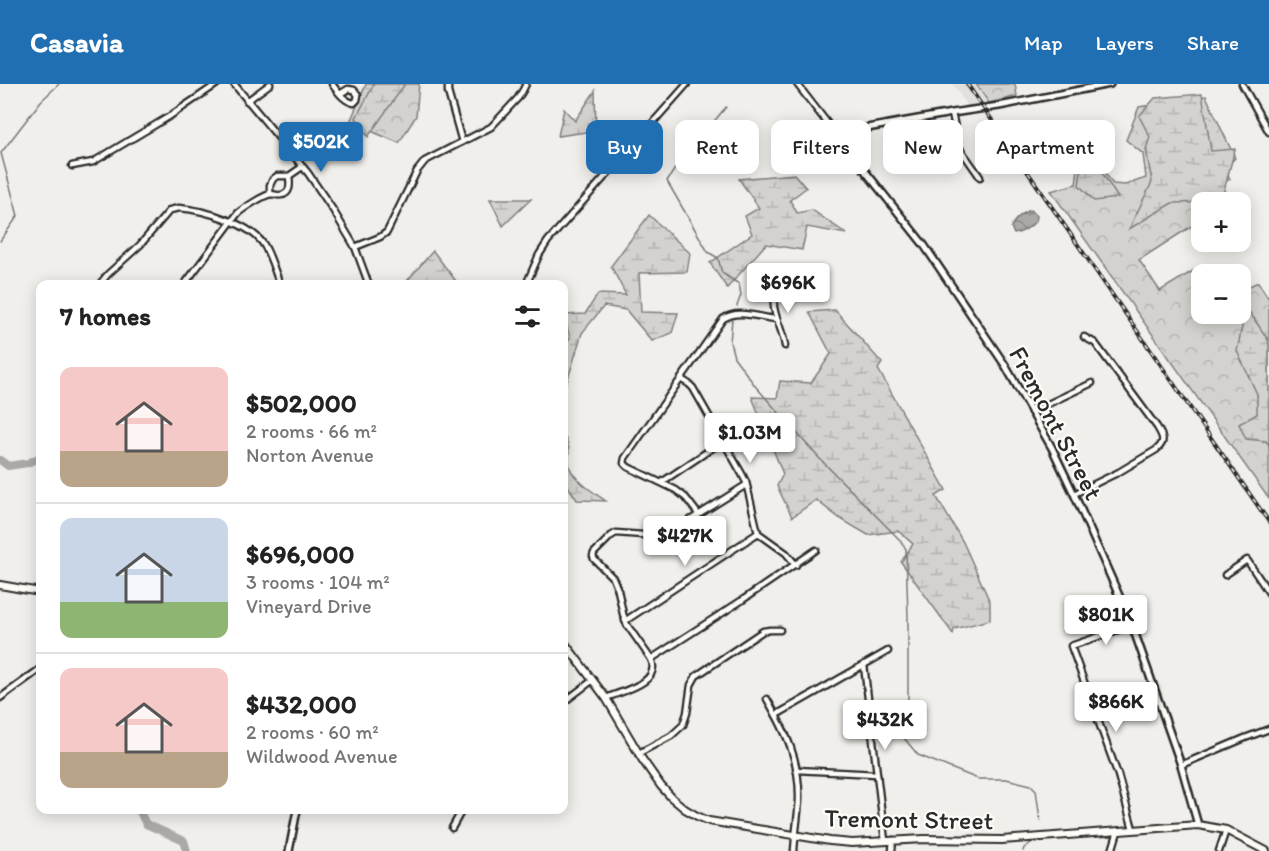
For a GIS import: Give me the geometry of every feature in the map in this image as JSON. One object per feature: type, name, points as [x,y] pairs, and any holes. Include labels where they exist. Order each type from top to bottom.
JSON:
[{"type":"main road","points":[[0,585],[36,591]]},
{"type":"main road","name":"Tremont Street","points":[[568,647],[606,698],[664,790],[680,805],[697,816],[714,822],[795,835],[842,846],[889,840],[996,840],[1198,825],[1226,830],[1266,851]]},
{"type":"street","points":[[72,166],[93,162],[170,116],[217,84]]},
{"type":"street","points":[[234,84],[302,166],[333,210],[355,247],[367,280]]},
{"type":"street","points":[[247,101],[270,84]]},
{"type":"street","points":[[332,84],[340,94]]},
{"type":"street","points":[[448,84],[448,92],[462,142]]},
{"type":"street","points":[[355,247],[387,232],[424,161],[494,125],[522,93],[526,84]]},
{"type":"street","points":[[528,280],[548,241],[687,84]]},
{"type":"street","name":"Fremont Street","points":[[797,84],[825,120]]},
{"type":"street","points":[[871,127],[1010,104],[1110,84]]},
{"type":"street","points":[[1242,84],[1269,132]]},
{"type":"street","points":[[952,113],[959,147],[980,177]]},
{"type":"street","points":[[270,194],[273,178],[289,176],[302,166]]},
{"type":"street","name":"Fremont Street","points":[[868,174],[924,244],[985,334],[1052,447],[1132,625],[1181,765],[1198,825]]},
{"type":"street","points":[[188,280],[232,220],[244,208],[270,194],[281,195],[288,192],[289,176]]},
{"type":"street","points":[[103,280],[140,245],[169,211],[177,208],[232,220],[262,242],[278,280]]},
{"type":"street","points":[[777,282],[774,304],[785,346]]},
{"type":"street","points":[[699,515],[683,495],[662,482],[628,467],[624,460],[725,317],[737,314],[777,319]]},
{"type":"street","points":[[1074,494],[1119,472],[1156,450],[1162,442],[1157,427],[1095,343],[1084,338]]},
{"type":"street","points":[[681,379],[693,388],[742,474],[758,533],[786,553],[796,565]]},
{"type":"street","points":[[1031,412],[1092,383]]},
{"type":"street","points":[[662,482],[723,441]]},
{"type":"street","points":[[606,698],[648,679],[653,665],[625,621],[615,582],[593,558],[594,553],[614,533],[663,536],[668,534],[746,485]]},
{"type":"street","points":[[625,621],[758,533]]},
{"type":"street","points":[[651,659],[816,550]]},
{"type":"street","points":[[1225,575],[1247,560],[1269,593]]},
{"type":"street","points":[[1132,625],[1071,646],[1118,775],[1133,829]]},
{"type":"street","points":[[639,753],[671,736],[683,725],[691,685],[699,674],[763,631],[780,630]]},
{"type":"street","points":[[776,715],[888,651]]},
{"type":"street","points":[[864,665],[877,774],[892,851]]},
{"type":"street","points":[[0,698],[36,672]]},
{"type":"street","points":[[568,699],[593,680]]},
{"type":"street","points":[[766,699],[789,740],[796,770],[799,799],[794,851]]},
{"type":"street","points":[[1181,765],[1269,729]]},
{"type":"street","points":[[796,770],[877,774]]},
{"type":"street","points":[[289,851],[296,814]]},
{"type":"street","points":[[452,828],[460,814]]},
{"type":"street","points":[[1112,851],[1118,830]]},
{"type":"street","points":[[1219,851],[1226,830]]},
{"type":"shaded area","points":[[953,84],[976,84],[989,103],[968,107]]},
{"type":"green space","points":[[366,84],[419,84],[416,116],[399,143],[350,122]]},
{"type":"green space","points":[[374,84],[405,84],[368,137],[356,118]]},
{"type":"green space","points":[[976,84],[1015,84],[1017,96],[989,103]]},
{"type":"green space","points":[[595,91],[596,120],[586,120],[586,132],[558,136],[564,109],[575,121]]},
{"type":"green space","points":[[1202,94],[1211,151],[1235,149],[1224,192],[1191,192],[1191,203],[1172,203],[1129,229],[1152,182],[1146,149],[1150,137],[1139,116],[1155,98]]},
{"type":"green space","points":[[1206,96],[1235,158],[1225,168],[1230,179],[1223,183],[1225,192],[1191,192],[1191,226],[1139,260],[1160,291],[1191,272],[1191,324],[1251,324],[1251,285],[1258,282],[1269,299],[1269,499],[1051,191],[1076,184],[1077,174],[1106,174],[1113,184],[1125,185],[1146,178],[1143,154],[1126,140],[1139,107]]},
{"type":"green space","points":[[794,174],[806,188],[790,200],[797,213],[812,210],[847,234],[807,227],[802,250],[766,244],[727,288],[710,263],[752,234],[745,216],[759,208],[739,179]]},
{"type":"green space","points":[[1081,174],[1103,174],[1118,198],[1094,201],[1079,185]]},
{"type":"green space","points":[[490,199],[531,199],[503,226]]},
{"type":"green space","points":[[649,215],[690,253],[687,272],[639,273],[641,312],[678,313],[672,333],[652,341],[626,310],[604,306],[582,333],[568,379],[568,340],[570,338],[568,315],[585,314],[598,294],[626,295],[611,266]]},
{"type":"green space","points":[[433,251],[455,280],[408,280]]},
{"type":"green space","points":[[835,310],[882,363],[878,369],[946,490],[936,496],[963,542],[990,602],[990,620],[954,629],[953,634],[901,562],[913,544],[898,531],[868,535],[839,518],[816,500],[792,517],[777,486],[783,474],[752,397],[777,398],[780,381],[811,383],[831,354],[809,312]]},
{"type":"green space","points":[[1251,314],[1269,341],[1269,445],[1266,441],[1246,439],[1239,424],[1257,414],[1257,394],[1237,351],[1243,324],[1251,324]]},
{"type":"green space","points":[[568,445],[572,473],[606,501],[577,500],[568,486]]},
{"type":"water","points":[[1031,210],[1037,216],[1036,221],[1026,229],[1014,234],[1011,227],[1014,222],[1022,214]]},
{"type":"waterway","points":[[0,241],[18,216],[1,153],[41,101],[59,84]]},
{"type":"waterway","points":[[726,107],[667,181],[708,252],[718,258],[722,273],[739,284],[741,295],[737,306]]},
{"type":"waterway","points":[[732,319],[730,342],[734,357],[756,387],[819,458],[899,539],[906,549],[908,701],[904,738],[918,755],[978,779],[1006,779],[1031,785],[1036,790],[1040,820]]},
{"type":"waterway","points":[[0,460],[8,466],[28,463],[36,459]]},
{"type":"waterway","points":[[141,814],[146,824],[184,841],[187,851]]},
{"type":"waterway","points":[[1023,851],[1034,841]]},
{"type":"railway","points":[[967,84],[1269,522]]}]
